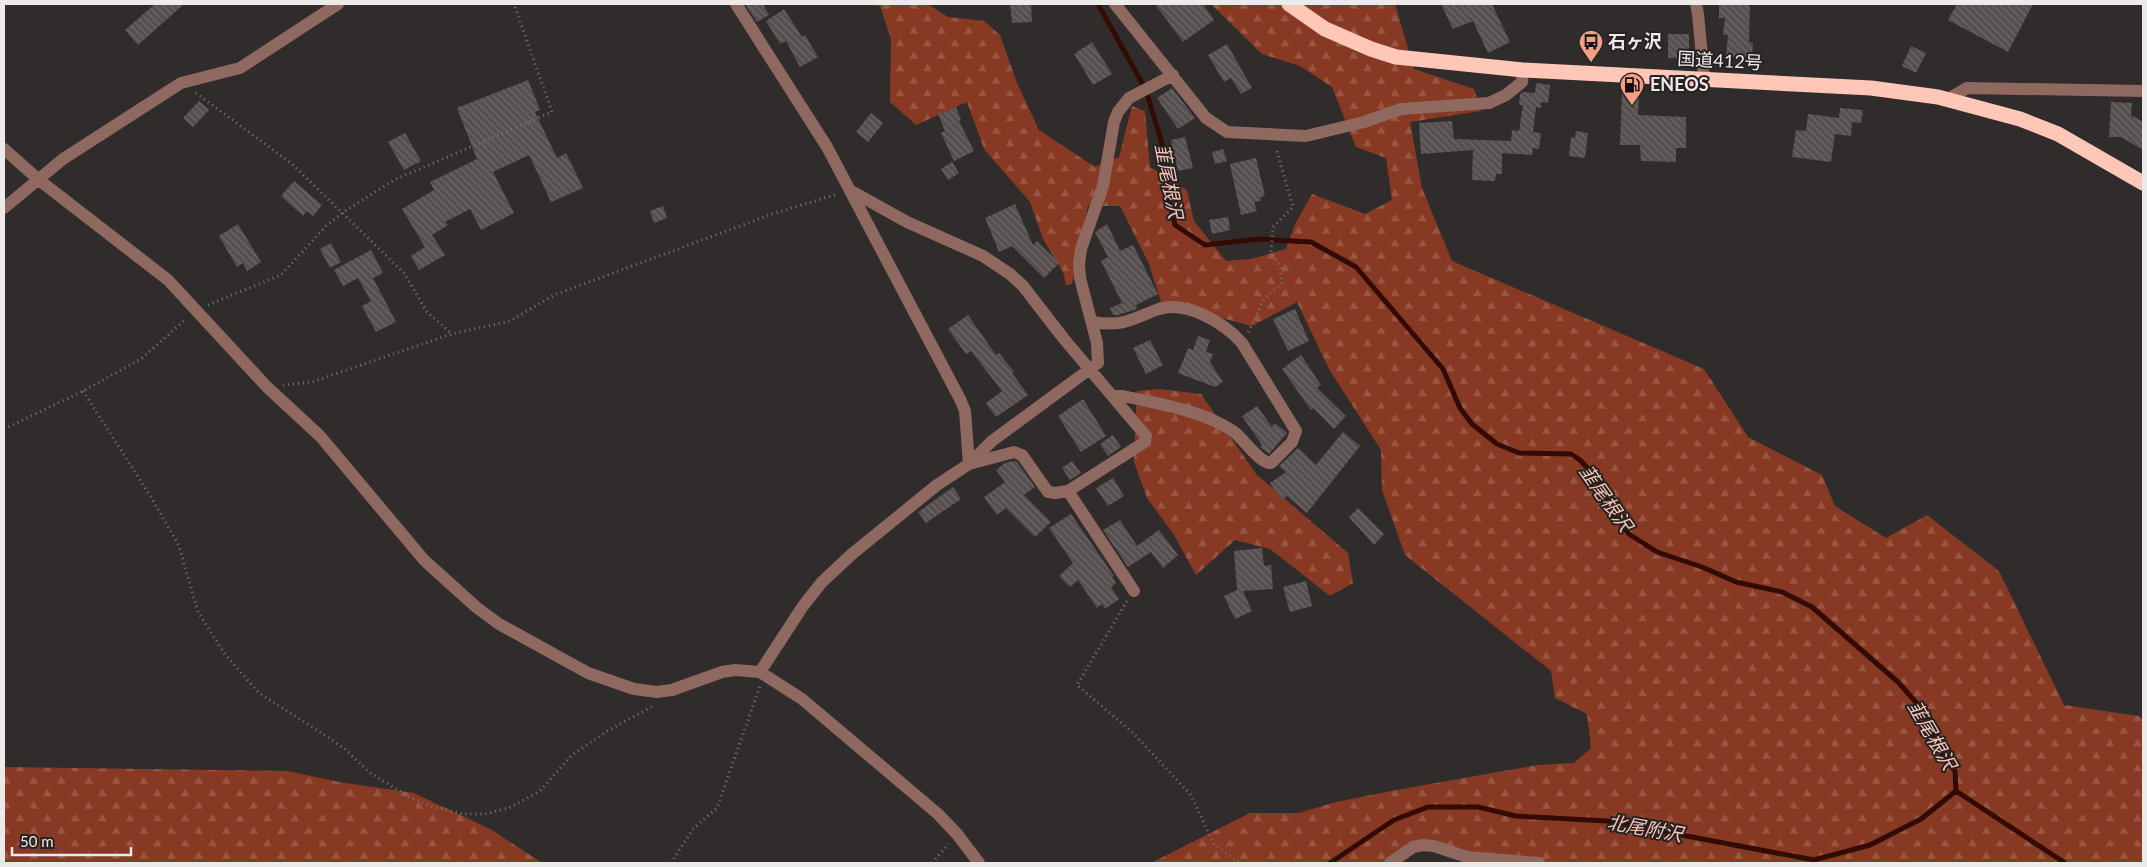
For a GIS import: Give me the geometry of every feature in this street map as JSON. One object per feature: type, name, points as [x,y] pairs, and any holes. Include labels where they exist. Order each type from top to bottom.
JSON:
[{"type":"highway","name":"国道412号","points":[[1289,4],[1325,29],[1371,49],[1396,56],[1523,70],[1871,88],[1948,99],[2020,119],[2058,134],[2143,183]]},
{"type":"street","points":[[4,208],[64,159],[181,83],[240,68],[338,4]]},
{"type":"street","points":[[736,4],[827,147],[960,399],[965,411],[969,464]]},
{"type":"street","points":[[1115,4],[1206,118],[1227,132],[1272,136],[1306,136],[1364,122],[1401,110],[1489,103],[1506,95],[1522,82],[1523,70]]},
{"type":"street","points":[[1696,4],[1704,78]]},
{"type":"street","points":[[760,672],[803,606],[822,582],[937,485],[969,464],[992,440],[1098,363],[1093,322],[1080,278],[1079,264],[1082,249],[1103,186],[1114,122],[1123,104],[1136,94],[1172,75]]},
{"type":"street","points":[[1948,99],[1967,88],[2143,91]]},
{"type":"street","points":[[4,149],[38,180],[168,280],[198,310],[267,387],[320,436],[424,560],[476,607],[499,624],[604,680],[634,689],[657,692],[672,690],[722,672],[742,670],[760,672],[802,699],[938,814],[957,834],[979,863]]},
{"type":"street","points":[[850,190],[907,222],[983,256],[1001,267],[1023,286],[1064,339],[1115,396],[1146,436],[1145,442],[1068,491],[1048,492],[1022,455],[1014,452],[969,464]]},
{"type":"street","points":[[1093,322],[1111,325],[1124,323],[1164,308],[1192,310],[1232,332],[1242,343],[1296,431],[1292,442],[1271,462],[1262,461],[1244,439],[1218,423],[1184,410],[1123,396],[1115,396]]},
{"type":"street","points":[[1068,491],[1134,591]]},
{"type":"street","points":[[1390,863],[1413,846],[1423,845],[1434,846],[1467,857],[1540,863]]},
{"type":"path","points":[[4,429],[83,391],[141,359],[198,310],[281,274],[326,226],[342,212],[394,180],[552,112],[514,4]]},
{"type":"path","points":[[181,83],[292,164],[404,273],[427,312],[452,334]]},
{"type":"path","points":[[1242,343],[1264,299],[1282,283],[1281,268],[1271,252],[1272,233],[1273,228],[1293,207],[1272,136]]},
{"type":"path","points":[[267,387],[312,382],[452,334],[510,321],[563,292],[774,213],[850,190]]},
{"type":"path","points":[[83,391],[152,497],[179,546],[198,612],[224,653],[259,693],[301,722],[345,748],[369,772],[411,798],[434,807],[463,814],[485,814],[509,808],[540,791],[572,755],[609,730],[662,702],[672,690]]},
{"type":"path","points":[[1134,591],[1077,685],[1133,733],[1191,795],[1213,842],[1238,863]]},
{"type":"path","points":[[671,863],[693,829],[717,808],[761,683],[760,672]]},
{"type":"path","points":[[932,863],[957,834]]},
{"type":"green space","points":[[863,4],[928,4],[948,17],[984,21],[1000,35],[1017,83],[1039,130],[1095,167],[1119,157],[1132,106],[1145,111],[1150,167],[1187,190],[1194,221],[1226,261],[1251,259],[1286,249],[1295,224],[1312,194],[1365,214],[1392,200],[1386,158],[1356,147],[1332,87],[1300,66],[1262,54],[1211,4],[1395,4],[1414,69],[1474,89],[1481,111],[1410,122],[1422,188],[1452,261],[1704,369],[1748,437],[1822,475],[1835,506],[1886,538],[1927,515],[1999,571],[2064,705],[2139,716],[2143,720],[2143,863],[1522,863],[1420,849],[1401,863],[1151,863],[1250,813],[1299,813],[1336,802],[1391,791],[1538,765],[1574,763],[1591,748],[1587,714],[1555,698],[1551,671],[1405,555],[1382,490],[1381,450],[1329,369],[1297,302],[1252,326],[1161,302],[1149,264],[1120,206],[1088,206],[1072,284],[1066,285],[1063,272],[1043,239],[1030,202],[984,149],[967,102],[916,125],[890,102],[891,39],[880,6]]},
{"type":"green space","points":[[1159,389],[1201,394],[1256,474],[1348,553],[1353,583],[1330,596],[1270,549],[1235,540],[1196,575],[1174,535],[1147,498],[1134,462],[1137,391]]},
{"type":"green space","points":[[4,767],[288,771],[339,782],[414,793],[492,830],[542,863],[4,863]]},
{"type":"building","points":[[155,4],[184,4],[138,45],[125,30]]},
{"type":"building","points":[[745,4],[763,4],[769,15],[757,22]]},
{"type":"building","points":[[1010,4],[1031,4],[1032,22],[1012,23]]},
{"type":"building","points":[[1155,4],[1203,4],[1214,20],[1183,42]]},
{"type":"building","points":[[1441,4],[1492,4],[1510,42],[1488,53],[1473,21],[1453,29]]},
{"type":"building","points":[[1719,4],[1750,4],[1749,42],[1753,43],[1752,58],[1726,56],[1728,35],[1723,35],[1725,18],[1719,18]]},
{"type":"building","points":[[1957,4],[2033,4],[2008,52],[1948,20]]},
{"type":"building","points":[[784,9],[802,37],[805,35],[818,57],[800,67],[786,41],[780,44],[766,21]]},
{"type":"building","points":[[1668,34],[1689,34],[1689,58],[1668,58]]},
{"type":"building","points":[[1092,42],[1112,74],[1093,85],[1074,54]]},
{"type":"building","points":[[1227,44],[1252,88],[1241,94],[1231,78],[1224,82],[1208,55]]},
{"type":"building","points":[[1911,46],[1926,53],[1916,73],[1902,66]]},
{"type":"building","points":[[528,80],[540,110],[535,112],[557,158],[566,153],[583,188],[551,202],[529,155],[493,172],[514,213],[481,230],[470,209],[445,222],[448,225],[432,235],[445,255],[419,270],[411,256],[425,247],[402,209],[434,190],[430,182],[477,159],[457,108]]},
{"type":"building","points":[[1536,83],[1550,85],[1548,103],[1541,102],[1541,108],[1536,107],[1533,132],[1541,133],[1539,149],[1533,148],[1532,155],[1502,153],[1502,174],[1496,174],[1495,181],[1472,180],[1473,150],[1421,154],[1419,123],[1452,121],[1454,139],[1511,141],[1512,130],[1519,131],[1523,105],[1519,105],[1520,94],[1523,92],[1535,93]]},
{"type":"building","points":[[1172,88],[1195,118],[1178,129],[1157,98]]},
{"type":"building","points":[[1622,93],[1639,94],[1638,115],[1686,117],[1686,148],[1676,148],[1676,162],[1641,161],[1640,145],[1620,145]]},
{"type":"building","points":[[199,101],[209,110],[193,127],[183,118]]},
{"type":"building","points":[[2111,102],[2132,103],[2131,115],[2143,122],[2143,150],[2121,137],[2109,137]]},
{"type":"building","points":[[956,107],[961,120],[959,121],[974,151],[954,161],[941,133],[945,131],[938,114]]},
{"type":"building","points":[[1840,108],[1863,110],[1861,123],[1852,122],[1851,136],[1835,134],[1831,162],[1792,157],[1796,130],[1806,131],[1808,114],[1839,118]]},
{"type":"building","points":[[871,113],[883,123],[868,142],[856,132]]},
{"type":"building","points":[[1576,131],[1588,133],[1585,158],[1569,156],[1571,137],[1575,138]]},
{"type":"building","points":[[405,133],[421,161],[404,170],[388,142]]},
{"type":"building","points":[[1185,137],[1193,168],[1178,171],[1171,140]]},
{"type":"building","points":[[1223,149],[1227,161],[1215,164],[1212,152]]},
{"type":"building","points":[[1256,158],[1265,196],[1260,197],[1261,201],[1254,202],[1257,211],[1241,215],[1230,164]]},
{"type":"building","points":[[952,162],[959,173],[948,180],[941,169]]},
{"type":"building","points":[[294,181],[322,205],[313,216],[307,211],[303,216],[281,196]]},
{"type":"building","points":[[1015,204],[1033,245],[1037,241],[1059,263],[1044,278],[1012,246],[999,252],[985,218]]},
{"type":"building","points":[[663,206],[667,218],[654,223],[650,211]]},
{"type":"building","points":[[1228,217],[1230,230],[1212,234],[1209,220]]},
{"type":"building","points":[[238,224],[261,262],[247,271],[243,263],[237,267],[219,236]]},
{"type":"building","points":[[1107,224],[1120,251],[1133,245],[1158,294],[1136,305],[1137,309],[1118,315],[1113,315],[1110,308],[1122,303],[1101,261],[1108,257],[1095,232]]},
{"type":"building","points":[[331,243],[341,262],[330,268],[320,249]]},
{"type":"building","points":[[371,250],[383,273],[373,278],[396,322],[376,332],[362,306],[371,301],[358,278],[343,286],[334,270]]},
{"type":"building","points":[[1295,309],[1309,341],[1288,351],[1273,319]]},
{"type":"building","points":[[968,315],[996,355],[999,353],[1014,372],[1012,373],[1028,395],[996,417],[986,403],[1002,391],[971,351],[966,354],[948,329]]},
{"type":"building","points":[[1198,336],[1210,340],[1206,352],[1213,354],[1210,362],[1223,382],[1215,387],[1178,373],[1188,348],[1193,350]]},
{"type":"building","points":[[1150,340],[1163,365],[1146,374],[1133,348]]},
{"type":"building","points":[[1301,355],[1321,385],[1317,388],[1346,416],[1334,429],[1313,408],[1311,410],[1282,369]]},
{"type":"building","points":[[1083,399],[1106,436],[1081,452],[1058,416]]},
{"type":"building","points":[[1257,406],[1272,427],[1275,423],[1287,433],[1269,454],[1260,447],[1262,445],[1242,416]]},
{"type":"building","points":[[1343,432],[1360,446],[1307,513],[1287,496],[1281,500],[1270,483],[1286,472],[1279,466],[1298,448],[1316,465]]},
{"type":"building","points":[[1113,435],[1121,447],[1108,456],[1100,444]]},
{"type":"building","points":[[1072,461],[1081,473],[1070,480],[1062,468]]},
{"type":"building","points":[[1017,462],[1035,487],[1024,495],[1051,522],[1035,537],[1006,508],[997,515],[984,497],[1005,482],[996,470],[1005,463]]},
{"type":"building","points":[[1113,478],[1124,496],[1108,506],[1096,488]]},
{"type":"building","points":[[953,487],[961,499],[926,523],[918,512]]},
{"type":"building","points":[[1358,508],[1384,534],[1374,545],[1349,517]]},
{"type":"building","points":[[1071,514],[1114,576],[1112,577],[1116,583],[1111,587],[1119,599],[1105,609],[1102,604],[1097,608],[1078,580],[1070,587],[1059,576],[1073,563],[1049,528]]},
{"type":"building","points":[[1120,520],[1137,546],[1159,530],[1178,555],[1163,568],[1151,552],[1128,567],[1103,530]]},
{"type":"building","points":[[1262,548],[1264,566],[1271,565],[1273,589],[1243,591],[1252,611],[1235,619],[1224,596],[1237,590],[1234,551]]},
{"type":"building","points":[[1306,581],[1312,606],[1290,612],[1283,587]]},
{"type":"waterway","name":"韮尾根沢","points":[[1098,4],[1146,90],[1167,161],[1166,186],[1175,225],[1205,245],[1258,239],[1311,242],[1356,267],[1443,369],[1460,408],[1472,424],[1497,444],[1519,453],[1571,454],[1580,460],[1596,477],[1614,515],[1629,534],[1657,552],[1702,567],[1736,582],[1782,592],[1812,607],[1898,682],[1922,709],[1944,758],[1955,771],[1956,791]]},
{"type":"waterway","name":"韮尾根沢","points":[[1956,791],[2065,863]]},
{"type":"waterway","name":"北尾附沢","points":[[1330,863],[1394,820],[1428,807],[1478,807],[1516,816],[1607,821],[1814,860],[1870,845],[1921,819],[1956,791]]},
{"type":"place","name":"石ヶ沢","points":[[1591,63]]},
{"type":"place","name":"ENEOS","points":[[1632,106]]}]
